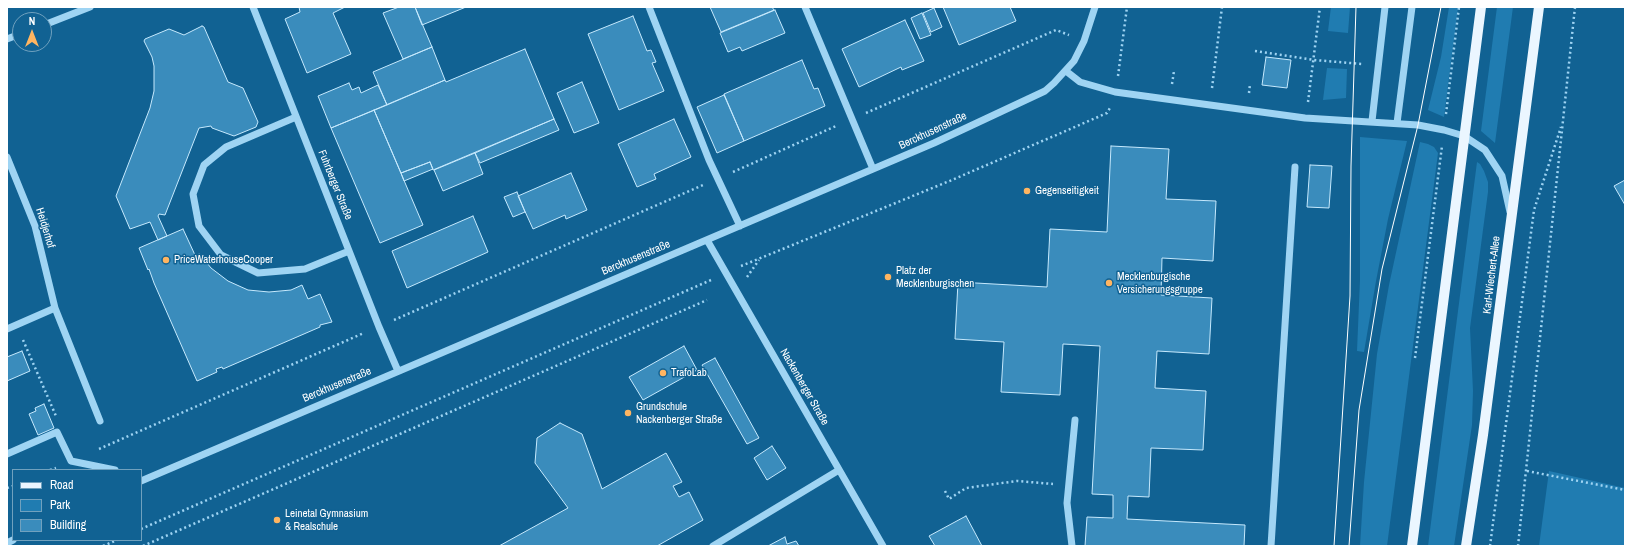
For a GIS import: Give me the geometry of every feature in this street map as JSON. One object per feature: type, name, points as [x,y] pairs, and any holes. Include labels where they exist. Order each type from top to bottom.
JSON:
[{"type":"main road","points":[[1412,546],[1481,7]]},
{"type":"main road","name":"Karl-Wiechert-Allee","points":[[1466,546],[1483,435],[1539,7]]},
{"type":"street","points":[[52,22],[90,7]]},
{"type":"street","name":"Fuhrberger Straße","points":[[253,7],[379,327],[398,371]]},
{"type":"street","points":[[649,7],[709,160],[740,226]]},
{"type":"street","points":[[805,7],[873,170]]},
{"type":"street","name":"Berckhusenstraße","points":[[142,481],[873,170],[1045,91],[1074,61],[1084,42],[1095,7]]},
{"type":"street","points":[[1372,121],[1385,7]]},
{"type":"street","points":[[1397,123],[1412,7]]},
{"type":"street","points":[[1066,71],[1080,82],[1115,92],[1306,118],[1418,125],[1464,136],[1485,150],[1502,176],[1511,215]]},
{"type":"street","points":[[296,117],[226,147],[204,165],[193,194],[199,226],[221,255],[258,273],[305,269],[349,251]]},
{"type":"street","name":"Heidjerhof","points":[[7,157],[35,226],[55,308],[100,421]]},
{"type":"street","points":[[1271,546],[1295,167]]},
{"type":"street","name":"Nackenberger Straße","points":[[707,240],[883,546]]},
{"type":"street","points":[[7,329],[55,308]]},
{"type":"street","points":[[1072,546],[1067,504],[1075,420]]},
{"type":"street","points":[[7,454],[57,432],[71,461],[110,469]]},
{"type":"street","points":[[713,546],[839,470]]},
{"type":"street","points":[[142,475],[150,477]]},
{"type":"path","points":[[1117,79],[1127,7]]},
{"type":"path","points":[[1210,105],[1222,7]]},
{"type":"path","points":[[1306,118],[1320,7]]},
{"type":"path","points":[[1414,365],[1460,7]]},
{"type":"path","points":[[1518,546],[1575,7]]},
{"type":"path","points":[[52,469],[1056,30],[1084,42]]},
{"type":"path","points":[[1255,50],[1314,60],[1379,66]]},
{"type":"path","points":[[740,267],[944,183],[1103,115],[1107,113],[1112,103]]},
{"type":"path","points":[[1490,546],[1534,210],[1563,120]]},
{"type":"path","points":[[746,279],[760,260]]},
{"type":"path","points":[[142,530],[712,279]]},
{"type":"path","points":[[143,546],[707,300]]},
{"type":"path","points":[[16,325],[61,430],[57,432]]},
{"type":"path","points":[[1527,471],[1625,490]]},
{"type":"path","points":[[946,491],[949,499],[966,488],[1018,481],[1069,485]]},
{"type":"path","points":[[103,546],[115,541]]},
{"type":"green space","points":[[1331,7],[1350,7],[1348,33],[1328,31]]},
{"type":"green space","points":[[1449,7],[1458,7],[1444,117],[1428,110],[1441,57]]},
{"type":"green space","points":[[1497,7],[1513,7],[1495,143],[1481,131]]},
{"type":"green space","points":[[1327,68],[1347,69],[1346,98],[1323,100]]},
{"type":"green space","points":[[1360,137],[1407,141],[1388,219],[1364,352],[1357,351],[1360,280]]},
{"type":"green space","points":[[1420,142],[1434,147],[1438,153],[1387,546],[1360,546],[1364,482],[1377,354],[1389,285]]},
{"type":"green space","points":[[1477,162],[1484,171],[1488,182],[1488,192],[1470,328],[1473,391],[1472,425],[1454,546],[1428,546]]},
{"type":"green space","points":[[1549,471],[1625,488],[1625,546],[1539,546]]},
{"type":"building","points":[[299,7],[345,7],[333,13],[351,54],[307,73],[285,19],[300,12]]},
{"type":"building","points":[[399,7],[415,7],[432,47],[403,59],[383,13]]},
{"type":"building","points":[[415,7],[466,7],[422,25]]},
{"type":"building","points":[[710,7],[772,7],[774,10],[721,32]]},
{"type":"building","points":[[943,7],[1010,7],[1016,21],[959,45]]},
{"type":"building","points":[[934,8],[942,27],[931,32],[923,13]]},
{"type":"building","points":[[775,10],[785,33],[742,51],[740,47],[728,52],[720,33]]},
{"type":"building","points":[[922,13],[931,35],[920,39],[911,18]]},
{"type":"building","points":[[633,16],[647,51],[651,50],[656,62],[652,63],[664,91],[619,110],[588,34]]},
{"type":"building","points":[[905,20],[924,61],[902,70],[901,67],[859,87],[842,49]]},
{"type":"building","points":[[202,26],[204,27],[228,82],[243,88],[258,122],[256,127],[234,136],[212,128],[211,126],[199,128],[165,215],[159,214],[158,216],[167,236],[158,240],[150,222],[130,229],[116,196],[150,108],[154,91],[154,66],[152,57],[144,41],[145,39],[169,29],[184,35]]},
{"type":"building","points":[[432,47],[445,80],[387,105],[373,72]]},
{"type":"building","points":[[525,49],[554,119],[433,170],[430,162],[401,173],[374,110],[445,80],[446,82]]},
{"type":"building","points":[[1266,57],[1291,60],[1287,88],[1262,85]]},
{"type":"building","points":[[802,60],[814,89],[818,88],[825,106],[744,141],[724,94]]},
{"type":"building","points":[[582,82],[599,123],[574,133],[557,93]]},
{"type":"building","points":[[349,83],[352,90],[359,87],[361,93],[378,85],[387,105],[331,128],[318,96]]},
{"type":"building","points":[[724,95],[744,141],[717,153],[697,107]]},
{"type":"building","points":[[374,110],[423,225],[380,243],[331,128]]},
{"type":"building","points":[[554,119],[559,130],[480,163],[475,153]]},
{"type":"building","points":[[674,119],[691,157],[654,174],[656,179],[637,187],[618,144]]},
{"type":"building","points":[[1111,146],[1169,149],[1166,199],[1216,201],[1213,261],[1162,258],[1161,295],[1212,298],[1209,354],[1157,351],[1155,388],[1206,391],[1203,450],[1151,448],[1149,497],[1128,496],[1127,519],[1245,525],[1244,546],[1085,546],[1087,517],[1113,518],[1113,495],[1092,494],[1100,346],[1063,344],[1060,395],[1001,392],[1004,342],[955,339],[958,282],[1047,287],[1050,229],[1107,232]]},
{"type":"building","points":[[475,153],[483,174],[443,191],[434,170]]},
{"type":"building","points":[[430,162],[433,169],[404,181],[401,173]]},
{"type":"building","points":[[1310,165],[1332,166],[1329,208],[1307,207]]},
{"type":"building","points":[[571,173],[587,210],[566,219],[565,215],[533,229],[518,196]]},
{"type":"building","points":[[1625,180],[1625,205],[1614,186]]},
{"type":"building","points":[[517,192],[525,212],[513,217],[504,197]]},
{"type":"building","points":[[473,216],[488,252],[407,288],[392,251]]},
{"type":"building","points":[[183,229],[195,255],[200,254],[211,268],[228,281],[248,290],[269,292],[291,290],[302,285],[308,299],[320,294],[332,322],[320,325],[320,327],[223,369],[222,367],[216,369],[217,372],[197,381],[139,248]]},
{"type":"building","name":"TrafoLab","points":[[684,346],[697,370],[643,400],[629,377]]},
{"type":"building","points":[[22,351],[30,371],[7,381],[7,357]]},
{"type":"building","points":[[715,358],[759,438],[747,444],[702,365]]},
{"type":"building","points":[[44,404],[54,428],[38,435],[29,414],[36,411],[35,408]]},
{"type":"building","points":[[560,423],[582,434],[602,489],[666,453],[682,482],[673,486],[679,497],[689,492],[703,520],[657,546],[499,546],[568,508],[535,463],[537,438]]},
{"type":"building","points":[[772,446],[786,468],[767,480],[754,458]]},
{"type":"building","points":[[966,516],[982,546],[935,546],[929,536]]},
{"type":"building","points":[[785,537],[787,544],[796,541],[799,546],[768,546]]},
{"type":"tram line","points":[[1334,546],[1350,296],[1351,166],[1356,7]]},
{"type":"tram line","points":[[1349,546],[1359,410],[1382,269],[1418,125],[1441,7]]},
{"type":"place","name":"Gegenseitigkeit","points":[[1027,191]]},
{"type":"place","name":"PriceWaterhouseCooper","points":[[166,260]]},
{"type":"place","name":"Platz der Mecklenburgischen","points":[[888,277]]},
{"type":"place","name":"Mecklenburgische Versicherungsgruppe","points":[[1109,283]]},
{"type":"place","name":"TrafoLab","points":[[663,373]]},
{"type":"place","name":"Grundschule Nackenberger Straße","points":[[628,413]]},
{"type":"place","name":"Leinetal Gymnasium & Realschule","points":[[277,520]]}]
